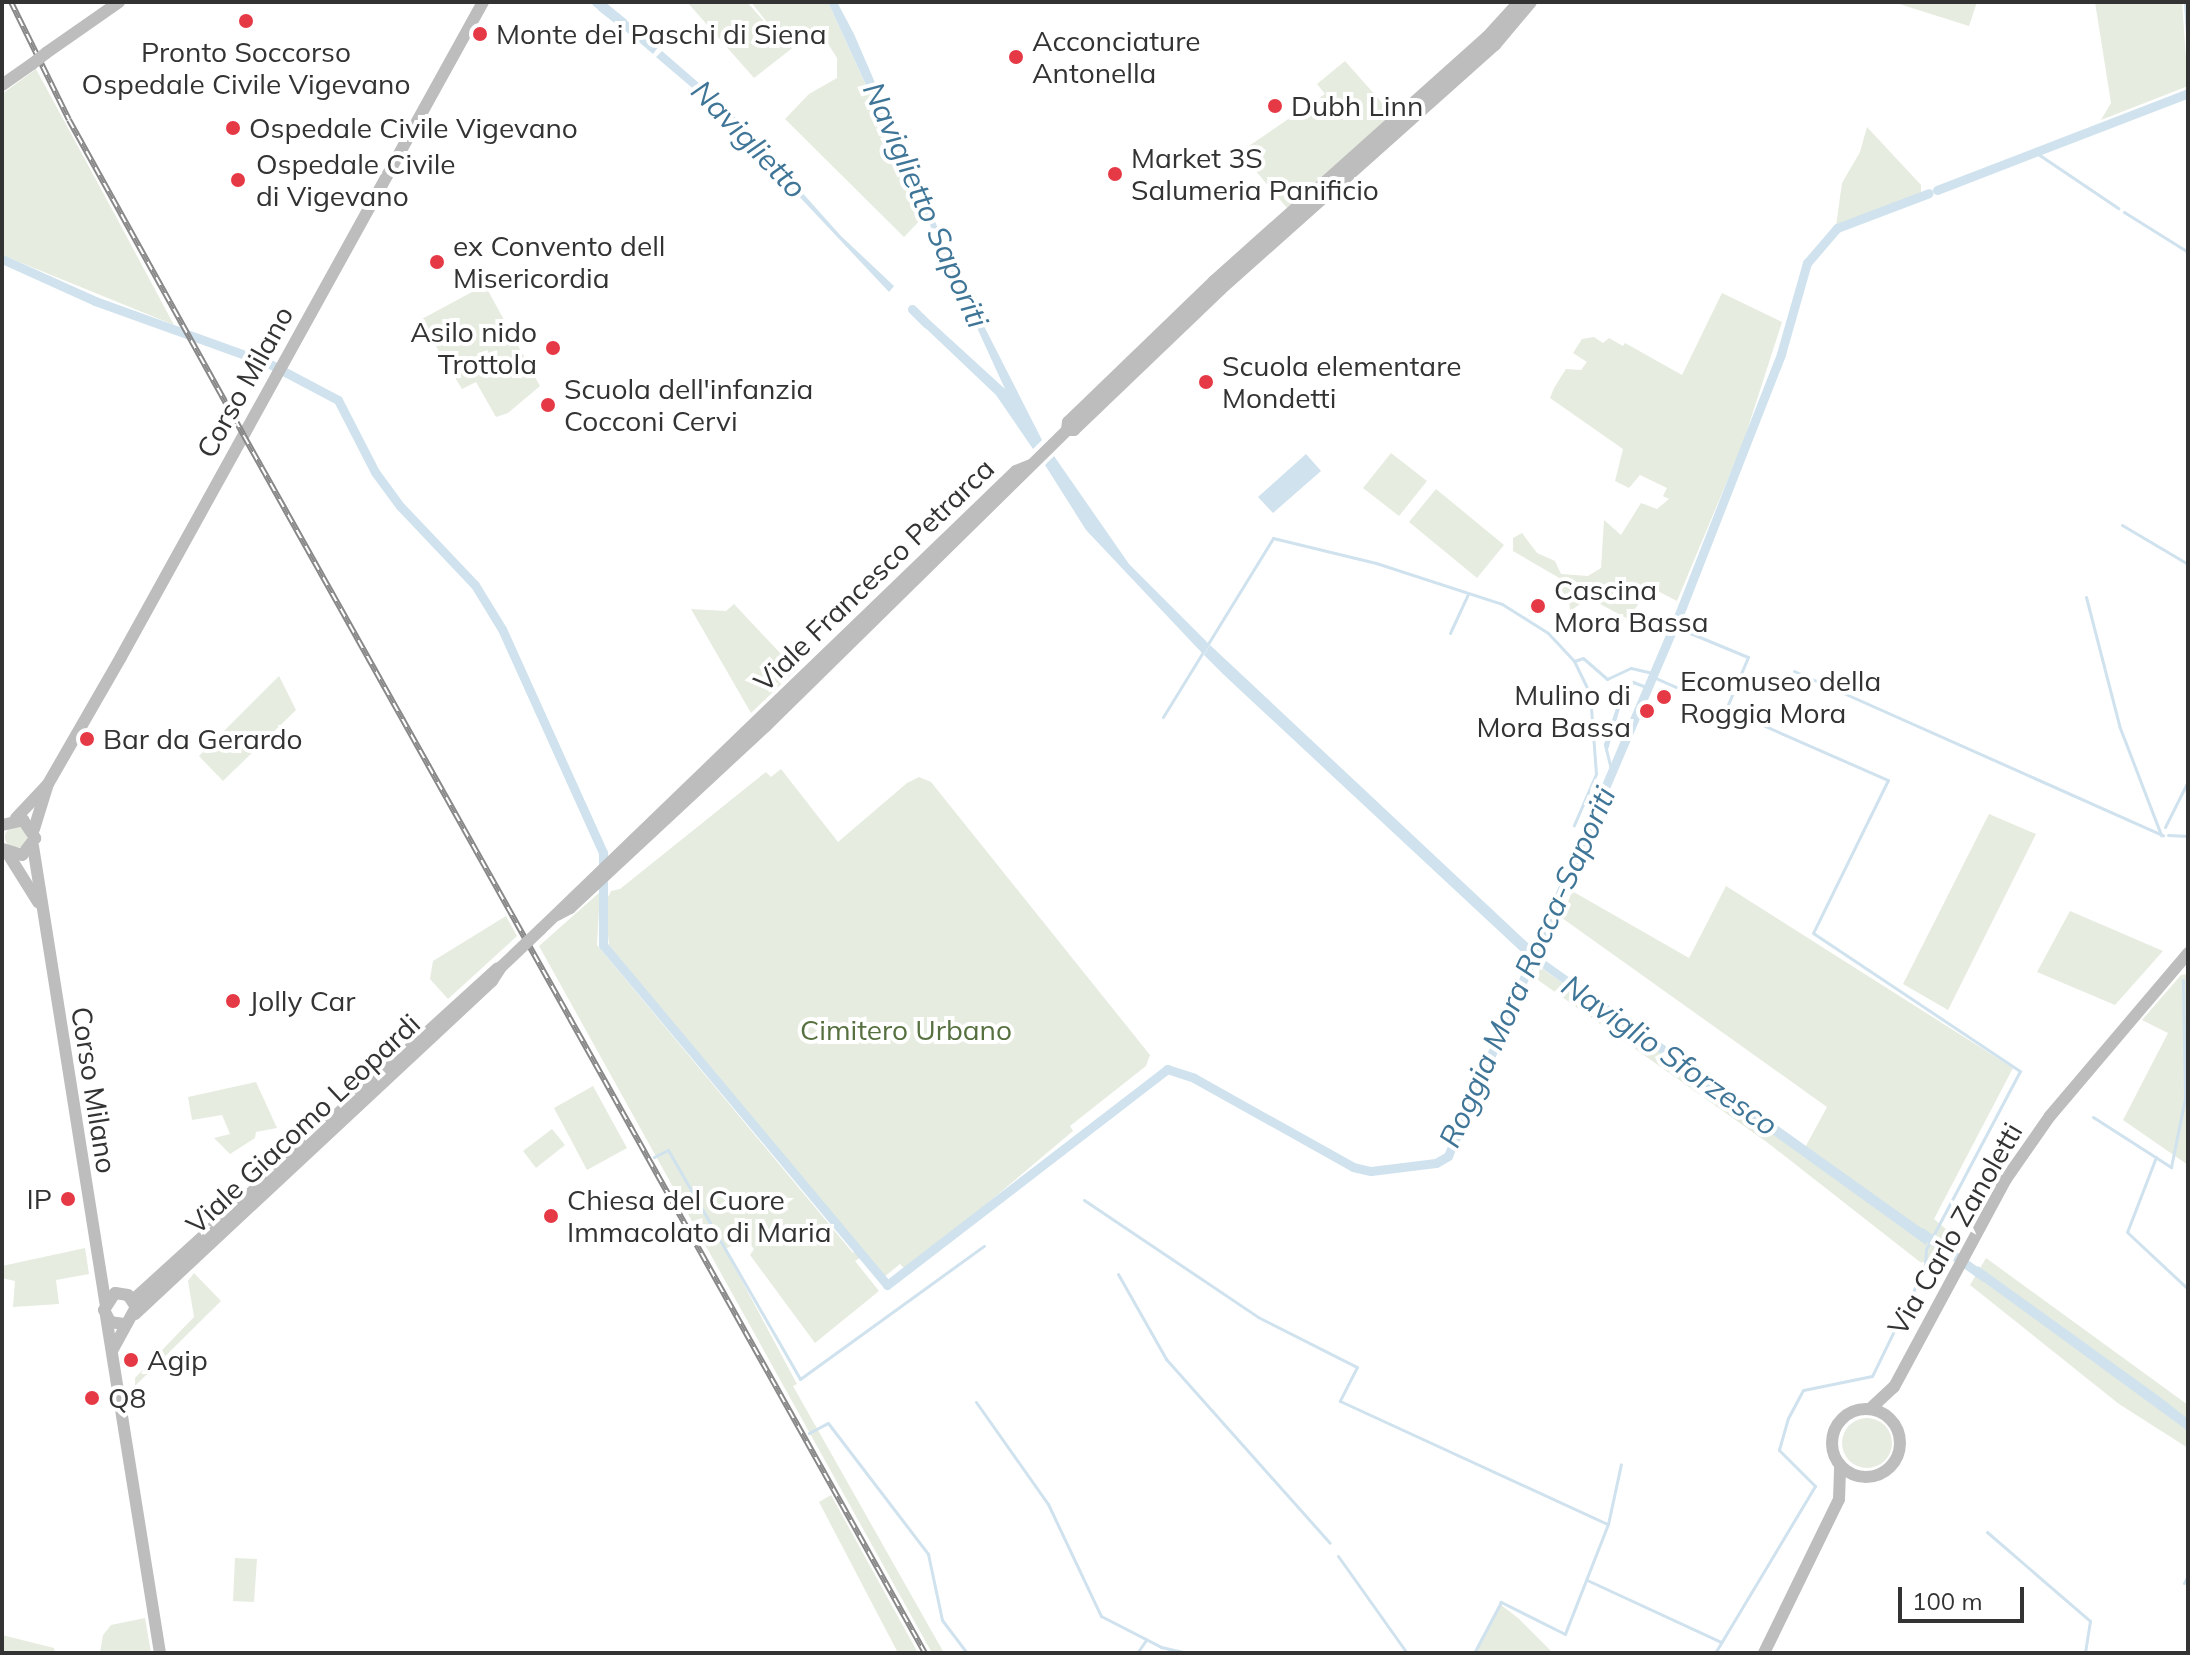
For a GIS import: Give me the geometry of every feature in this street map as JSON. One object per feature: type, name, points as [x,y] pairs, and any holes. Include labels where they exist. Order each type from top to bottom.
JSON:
[{"type":"main road","points":[[2,85],[119,2]]},
{"type":"main road","name":"Corso Milano","points":[[124,1324],[109,1304],[101,1278],[41,910],[33,846],[34,829],[48,784],[483,2]]},
{"type":"main road","name":"Viale Francesco Petrarca","points":[[757,728],[1016,471],[1040,457],[1067,430],[1068,422],[1214,281],[1487,37],[1519,2]]},
{"type":"main road","name":"Viale Francesco Petrarca","points":[[1067,430],[1074,430],[1221,289],[1495,45],[1531,2]]},
{"type":"main road","name":"Viale Giacomo Leopardi","points":[[135,1314],[757,728]]},
{"type":"main road","name":"Corso Milano","points":[[7,819],[48,784]]},
{"type":"main road","points":[[7,819],[34,829]]},
{"type":"main road","points":[[4,852],[22,855],[33,846]]},
{"type":"main road","name":"Corso Milano","points":[[4,852],[25,874],[41,910]]},
{"type":"main road","name":"Via Carlo Zanoletti","points":[[1870,1409],[1894,1387],[1952,1270],[2050,1116],[2188,953]]},
{"type":"main road","name":"Viale Giacomo Leopardi","points":[[133,1300],[487,973],[501,967]]},
{"type":"main road","points":[[111,1354],[124,1324],[135,1314],[133,1300]]},
{"type":"main road","name":"Corso Milano","points":[[109,1304],[133,1300]]},
{"type":"main road","points":[[109,1304],[111,1354],[160,1653]]},
{"type":"main road","name":"Via Carlo Zanoletti","points":[[1893,1422],[1894,1387]]},
{"type":"main road","points":[[1764,1653],[1839,1499],[1865,1477],[1883,1472],[1895,1460],[1900,1444],[1893,1422],[1870,1409],[1850,1412],[1836,1426],[1832,1444],[1840,1465],[1839,1499]]},
{"type":"main road","points":[[1840,1465],[1865,1477]]},
{"type":"green space","points":[[747,2],[785,45],[751,2],[828,2],[925,215],[904,237],[785,119],[809,94],[837,78],[837,58],[818,28],[754,78],[688,3]]},
{"type":"green space","points":[[1893,2],[1977,2],[1969,26]]},
{"type":"green space","points":[[2095,2],[2182,2],[2188,86],[2101,120],[2111,103]]},
{"type":"green space","points":[[1345,61],[1392,114],[1287,208],[1240,152],[1325,94],[1317,84]]},
{"type":"green space","points":[[36,69],[174,325],[2,255],[2,94]]},
{"type":"green space","points":[[1867,127],[1921,185],[1921,193],[1836,226],[1842,183],[1860,152]]},
{"type":"green space","points":[[485,285],[540,386],[508,413],[496,417],[476,382],[462,389],[420,320]]},
{"type":"green space","points":[[1722,293],[1782,322],[1743,443],[1677,601],[1650,587],[1628,619],[1589,598],[1570,611],[1569,598],[1559,589],[1561,579],[1513,551],[1513,538],[1522,533],[1537,553],[1555,561],[1561,574],[1588,576],[1601,568],[1604,520],[1621,535],[1641,503],[1657,509],[1669,499],[1663,496],[1667,488],[1640,475],[1629,488],[1615,481],[1623,449],[1550,398],[1554,388],[1566,369],[1581,370],[1587,362],[1573,353],[1582,339],[1594,337],[1603,343],[1609,338],[1623,346],[1625,343],[1682,375]]},
{"type":"green space","points":[[1391,453],[1427,481],[1399,516],[1363,488]]},
{"type":"green space","points":[[1436,489],[1504,545],[1477,578],[1409,522]]},
{"type":"green space","points":[[734,604],[796,670],[751,713],[691,609],[726,611]]},
{"type":"green space","points":[[279,676],[296,710],[223,781],[199,756]]},
{"type":"green space","name":"Cimitero Urbano","points":[[781,769],[838,842],[907,783],[919,777],[931,782],[1150,1055],[1146,1066],[1070,1126],[1073,1131],[907,1271],[900,1264],[883,1278],[864,1255],[855,1261],[879,1291],[815,1343],[750,1255],[754,1249],[746,1239],[725,1249],[797,1384],[793,1386],[944,1653],[932,1653],[539,946],[600,892],[597,945],[853,1253],[858,1248],[609,945],[605,903],[611,891],[620,889],[766,772],[771,777]]},
{"type":"green space","points":[[1989,814],[2036,834],[1948,1010],[1903,984]]},
{"type":"green space","points":[[16,826],[24,829],[27,837],[24,845],[16,848],[8,845],[5,837],[8,829]]},
{"type":"green space","points":[[1726,886],[2013,1068],[1934,1219],[1958,1239],[1942,1265],[1920,1262],[1768,1143],[1538,980],[1540,967],[1802,1153],[1827,1107],[1562,918],[1572,891],[1689,958]]},
{"type":"green space","points":[[2070,911],[2163,951],[2115,1005],[2037,972]]},
{"type":"green space","points":[[506,916],[517,936],[448,999],[430,979],[433,961]]},
{"type":"green space","points":[[2188,974],[2188,1165],[2123,1120],[2168,1033],[2142,1020],[2181,975]]},
{"type":"green space","points":[[256,1082],[277,1128],[256,1132],[255,1138],[230,1154],[214,1138],[230,1134],[222,1115],[192,1120],[188,1097]]},
{"type":"green space","points":[[593,1086],[627,1148],[587,1170],[554,1108]]},
{"type":"green space","points":[[552,1129],[565,1145],[536,1168],[523,1151]]},
{"type":"green space","points":[[85,1248],[89,1274],[56,1280],[59,1304],[13,1307],[15,1281],[2,1278],[2,1266]]},
{"type":"green space","points":[[1986,1258],[2188,1405],[2188,1448],[2119,1404],[1970,1285]]},
{"type":"green space","points":[[194,1273],[221,1301],[135,1386],[135,1378],[194,1317],[188,1281]]},
{"type":"green space","points":[[1867,1418],[1885,1425],[1892,1443],[1885,1461],[1867,1468],[1849,1461],[1842,1443],[1849,1425]]},
{"type":"green space","points":[[831,1495],[918,1653],[898,1653],[819,1502]]},
{"type":"green space","points":[[235,1558],[257,1559],[254,1602],[233,1601]]},
{"type":"green space","points":[[1501,1605],[1518,1618],[1553,1653],[1476,1653]]},
{"type":"green space","points":[[145,1618],[151,1653],[100,1653],[103,1635],[111,1625]]},
{"type":"green space","points":[[2,1635],[54,1648],[55,1653],[2,1653]]},
{"type":"water","points":[[605,2],[627,20],[621,28],[598,10]]},
{"type":"water","name":"Naviglietto Saporiti","points":[[828,2],[837,2],[854,34],[959,277],[1042,440],[1033,449],[996,395],[917,320],[923,314],[1005,389]]},
{"type":"water","points":[[633,24],[659,46],[653,54],[627,32]]},
{"type":"water","points":[[662,51],[723,104],[841,236],[894,286],[889,292],[717,109],[656,57]]},
{"type":"water","points":[[1306,454],[1321,471],[1273,513],[1258,497]]},
{"type":"water","points":[[1054,456],[1129,564],[1208,643],[1202,653],[1086,530],[1045,465]]},
{"type":"water","points":[[1210,645],[1528,943],[1533,950],[1529,959],[1224,675],[1204,655]]},
{"type":"water","points":[[1539,956],[1931,1235],[1926,1245],[1535,963]]},
{"type":"water","points":[[1945,1242],[1954,1251],[1945,1260],[1936,1251]]},
{"type":"water","points":[[1978,1266],[2188,1419],[2188,1431],[1973,1274]]},
{"type":"waterway","name":"Naviglietto","points":[[596,2],[638,35]]},
{"type":"waterway","points":[[2185,2],[2188,50]]},
{"type":"waterway","name":"Roggia Mora Rocca-Saporiti","points":[[1937,190],[2188,93]]},
{"type":"waterway","points":[[2038,154],[2118,208]]},
{"type":"waterway","name":"Roggia Mora Rocca-Saporiti","points":[[2,259],[95,301],[270,364],[338,400],[375,472],[400,506],[475,585],[502,629],[603,853],[603,945],[887,1285],[1167,1069],[1194,1078],[1353,1167],[1371,1171],[1436,1163],[1448,1156],[1682,607],[1781,354],[1807,263],[1837,228],[1929,193]]},
{"type":"waterway","points":[[2124,212],[2188,252]]},
{"type":"waterway","name":"Naviglietto","points":[[912,309],[927,324]]},
{"type":"waterway","points":[[2122,525],[2188,564]]},
{"type":"waterway","points":[[1163,717],[1273,538],[1376,563],[1502,604],[1548,633],[1574,661],[1590,694],[1596,774],[1574,825]]},
{"type":"waterway","points":[[1450,633],[1468,594]]},
{"type":"waterway","points":[[2086,597],[2120,728],[2161,835]]},
{"type":"waterway","points":[[1673,626],[1748,657],[1726,709],[1888,780],[1813,933],[2020,1071],[1926,1249],[1925,1267],[1872,1376],[1803,1390],[1788,1418],[1779,1450],[1815,1486],[1715,1653]]},
{"type":"waterway","points":[[1574,661],[1583,658],[1607,679],[1631,668],[1652,673]]},
{"type":"waterway","points":[[1794,671],[2163,835]]},
{"type":"waterway","points":[[1651,676],[1676,687]]},
{"type":"waterway","points":[[1611,769],[1605,745],[1622,693],[1633,682],[1646,687]]},
{"type":"waterway","points":[[1605,744],[1621,697]]},
{"type":"waterway","points":[[1606,749],[1621,697]]},
{"type":"waterway","points":[[2165,827],[2188,781]]},
{"type":"waterway","points":[[2168,835],[2188,836]]},
{"type":"waterway","points":[[2093,1117],[2171,1167],[2185,1098],[2183,980]]},
{"type":"waterway","points":[[654,1157],[668,1150],[800,1379],[984,1246]]},
{"type":"waterway","points":[[2156,1157],[2127,1232],[2188,1289]]},
{"type":"waterway","points":[[1084,1200],[1258,1317],[1357,1367],[1340,1401],[1608,1524],[1565,1634],[1501,1602],[1474,1653]]},
{"type":"waterway","name":"Naviglio Sforzesco","points":[[1921,1232],[1984,1277]]},
{"type":"waterway","points":[[1118,1274],[1166,1359],[1330,1543]]},
{"type":"waterway","points":[[976,1402],[1048,1504],[1101,1616],[1161,1647],[1188,1653]]},
{"type":"waterway","points":[[809,1433],[828,1423],[928,1554],[942,1620],[967,1653]]},
{"type":"waterway","points":[[1608,1524],[1621,1464]]},
{"type":"waterway","points":[[1987,1532],[2090,1621],[2085,1653]]},
{"type":"waterway","points":[[1338,1556],[1407,1653]]},
{"type":"waterway","points":[[2184,1583],[2188,1576]]},
{"type":"waterway","points":[[1587,1580],[1721,1642]]},
{"type":"waterway","points":[[1137,1653],[1146,1640]]},
{"type":"railway","points":[[11,2],[69,120],[925,1653]]},
{"type":"place","name":"Pronto Soccorso Ospedale Civile Vigevano","points":[[246,21]]},
{"type":"place","name":"Monte dei Paschi di Siena","points":[[480,34]]},
{"type":"place","name":"Acconciature Antonella","points":[[1016,57]]},
{"type":"place","name":"Dubh Linn","points":[[1275,106]]},
{"type":"place","name":"Ospedale Civile Vigevano","points":[[233,128]]},
{"type":"place","name":"Market 3S Salumeria Panificio","points":[[1115,174]]},
{"type":"place","name":"Ospedale Civile di Vigevano","points":[[238,180]]},
{"type":"place","name":"ex Convento dell Misericordia","points":[[437,262]]},
{"type":"place","name":"Asilo nido Trottola","points":[[553,348]]},
{"type":"place","name":"Scuola elementare Mondetti","points":[[1206,382]]},
{"type":"place","name":"Scuola dell'infanzia Cocconi Cervi","points":[[548,405]]},
{"type":"place","name":"Cascina Mora Bassa","points":[[1538,606]]},
{"type":"place","name":"Ecomuseo della Roggia Mora","points":[[1664,697]]},
{"type":"place","name":"Mulino di Mora Bassa","points":[[1647,711]]},
{"type":"place","name":"Bar da Gerardo","points":[[87,739]]},
{"type":"place","name":"Jolly Car","points":[[233,1001]]},
{"type":"place","name":"IP","points":[[68,1199]]},
{"type":"place","name":"Chiesa del Cuore Immacolato di Maria","points":[[551,1216]]},
{"type":"place","name":"Agip","points":[[131,1360]]},
{"type":"place","name":"Q8","points":[[92,1398]]}]
